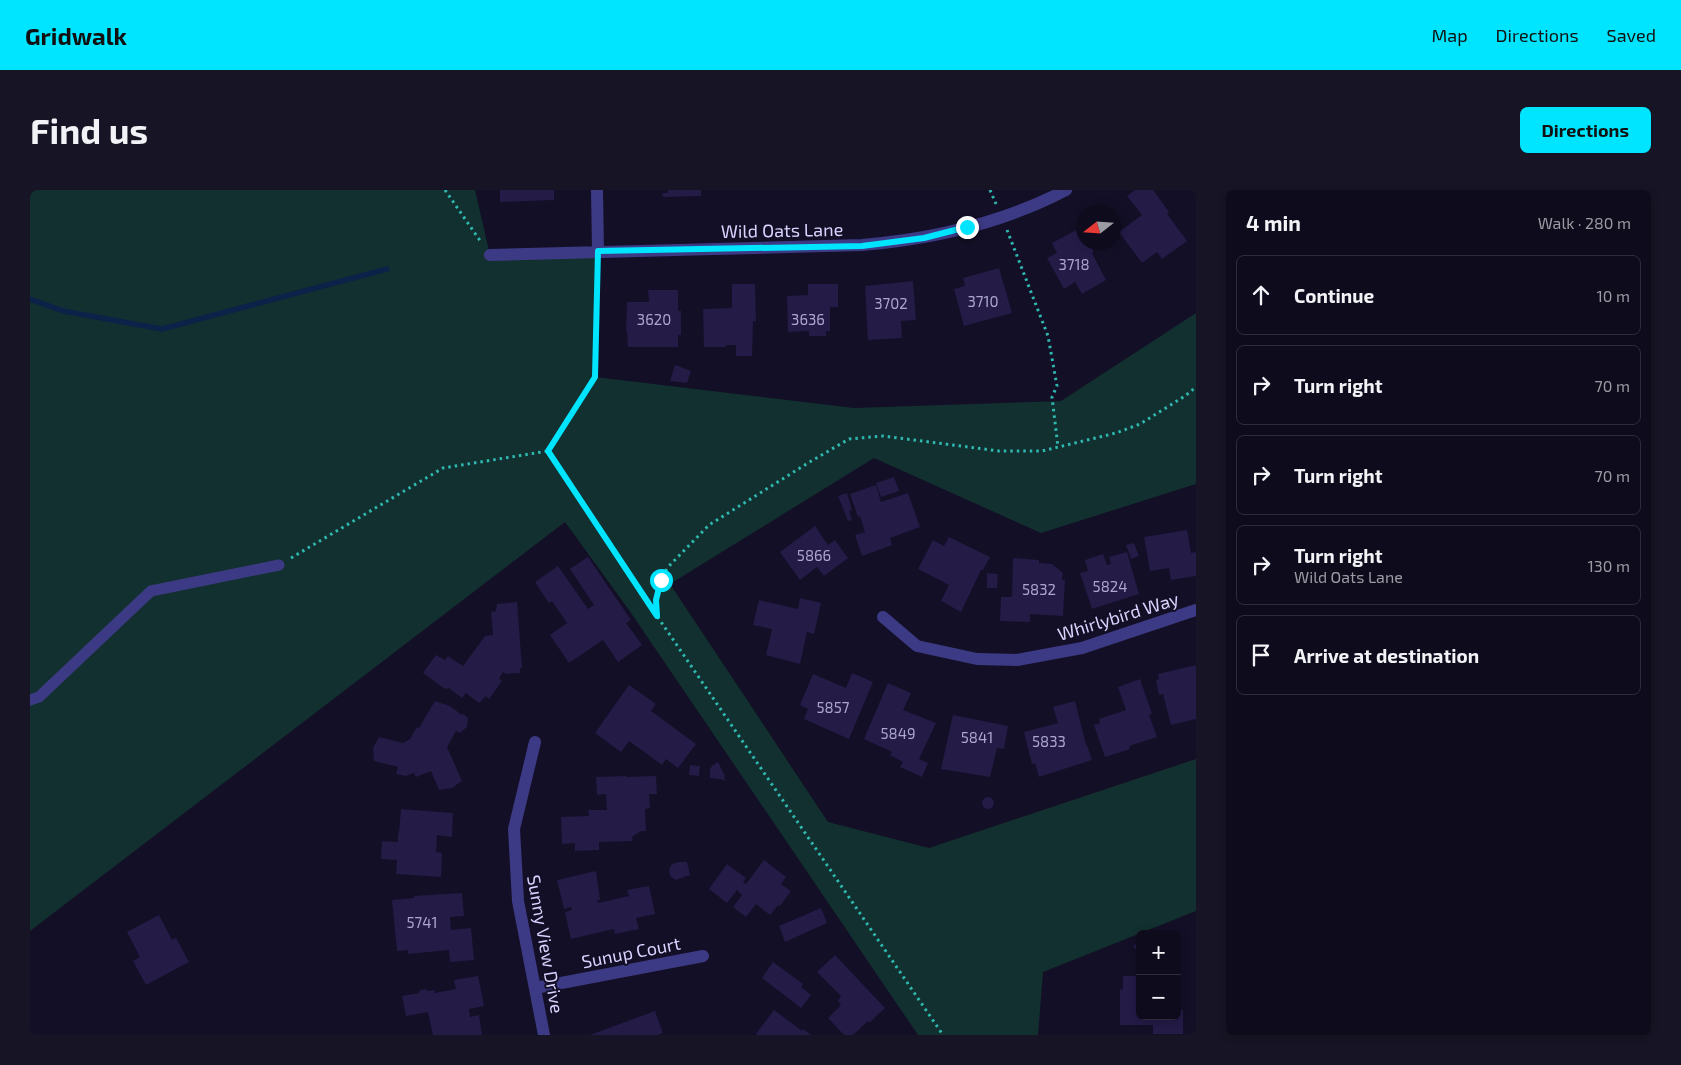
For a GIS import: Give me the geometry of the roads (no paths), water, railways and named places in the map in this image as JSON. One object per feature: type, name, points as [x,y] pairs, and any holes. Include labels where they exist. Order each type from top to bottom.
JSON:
[{"type":"street","points":[[597,190],[598,251]]},
{"type":"street","name":"Wild Oats Lane","points":[[490,255],[862,246],[924,238],[1001,217],[1034,205],[1066,190]]},
{"type":"street","name":"Whirlybird Way","points":[[883,617],[917,646],[977,659],[1017,660],[1082,648],[1196,610]]},
{"type":"street","name":"Sunny View Drive","points":[[535,742],[514,829],[518,901],[544,1035]]},
{"type":"street","name":"Sunup Court","points":[[535,988],[703,956]]},
{"type":"lane","points":[[30,700],[39,698],[151,591],[280,565]]},
{"type":"waterway","points":[[30,299],[63,311],[162,329],[387,269]]}]
